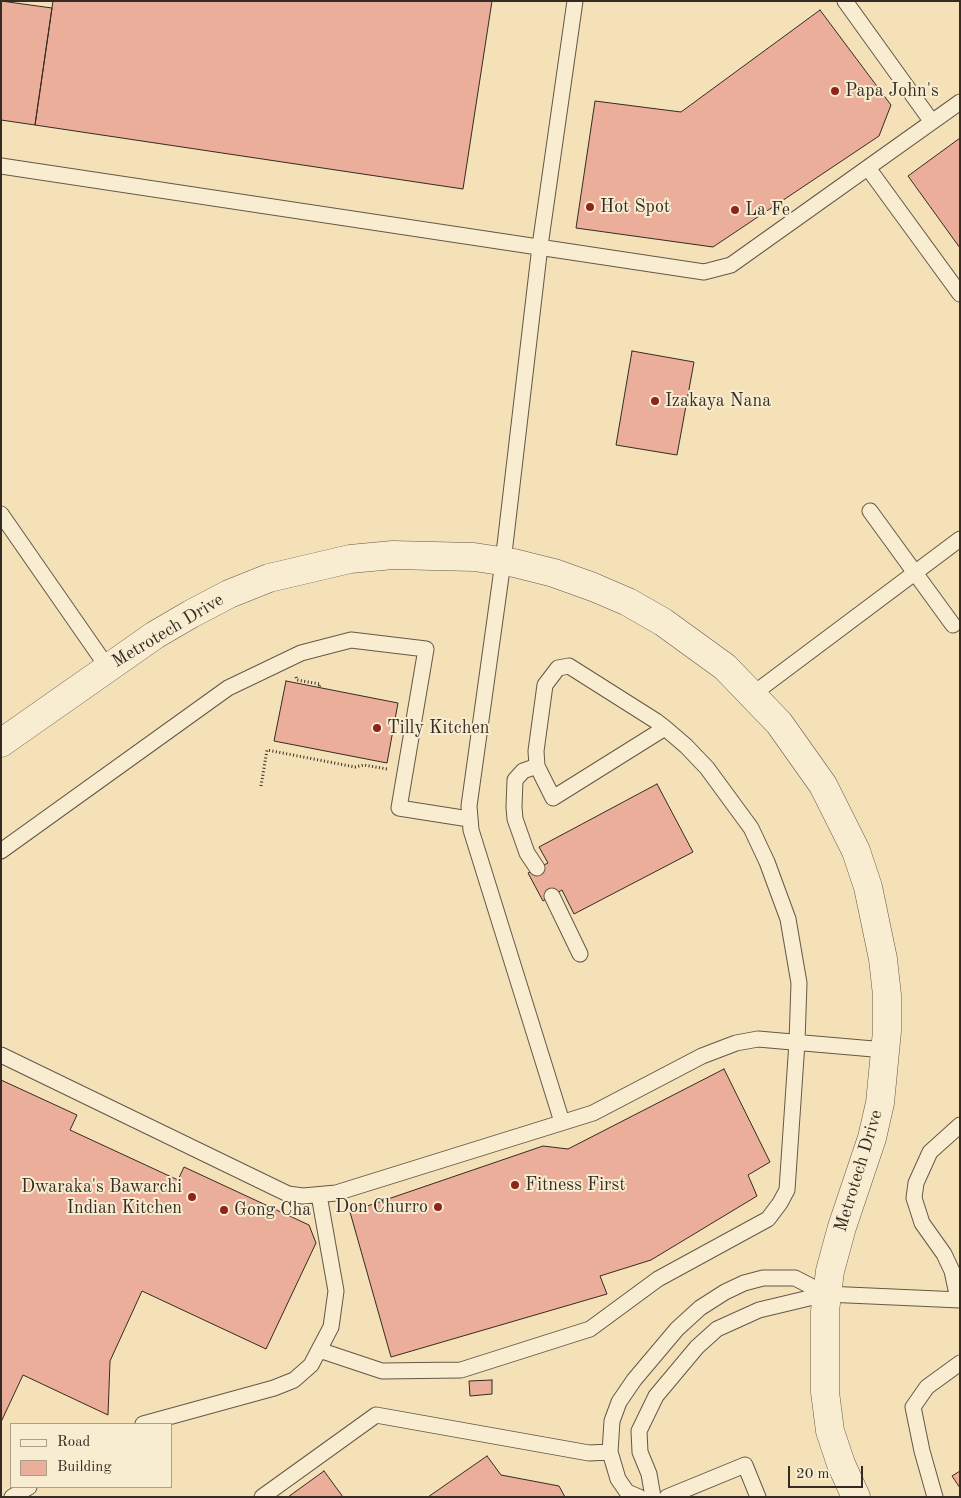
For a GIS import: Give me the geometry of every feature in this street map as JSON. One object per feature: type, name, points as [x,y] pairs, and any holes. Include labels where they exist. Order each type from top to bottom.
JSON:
[{"type":"street","name":"Metrotech Drive","points":[[1,743],[154,636],[229,594],[269,578],[350,559],[393,555],[474,557],[554,573],[628,602],[695,644],[725,667],[753,694],[803,753],[823,785],[856,851],[868,887],[883,959],[887,995],[885,1050],[880,1103],[872,1138],[842,1227],[826,1294],[825,1392],[830,1431],[840,1464],[856,1497]]},
{"type":"lane","points":[[562,1122],[469,819],[472,782],[503,562],[540,246],[575,1]]},
{"type":"lane","points":[[845,1],[932,122]]},
{"type":"lane","points":[[1,166],[704,272],[731,265],[960,102]]},
{"type":"lane","points":[[868,168],[960,294]]},
{"type":"lane","points":[[870,510],[953,625]]},
{"type":"lane","points":[[1,514],[108,668]]},
{"type":"lane","points":[[753,694],[960,539]]},
{"type":"lane","points":[[1,851],[228,688],[301,652],[351,640],[426,649],[399,808],[469,819]]},
{"type":"lane","points":[[319,1350],[382,1370],[461,1370],[590,1329],[658,1279],[768,1220],[786,1190],[797,1042],[799,983],[788,919],[767,862],[751,828],[707,768],[665,728],[592,679],[569,666],[558,668],[545,685],[536,751],[537,766],[553,798],[665,728]]},
{"type":"lane","points":[[537,766],[523,771],[515,780],[514,808],[515,819],[527,852],[537,868]]},
{"type":"lane","points":[[552,896],[580,954]]},
{"type":"lane","points":[[1,1055],[288,1194],[302,1196],[336,1193],[593,1113],[707,1054],[736,1043],[758,1039],[885,1050]]},
{"type":"lane","points":[[653,1497],[649,1474],[640,1452],[639,1431],[656,1396],[678,1368],[718,1329],[759,1310],[826,1294],[959,1299],[952,1271],[944,1254],[922,1223],[914,1198],[916,1183],[930,1152],[960,1124]]},
{"type":"lane","points":[[146,1423],[274,1388],[294,1380],[311,1365],[331,1327],[336,1291],[319,1195]]},
{"type":"lane","points":[[639,1497],[627,1492],[618,1479],[610,1452],[612,1421],[619,1402],[658,1351],[700,1308],[744,1283],[763,1278],[795,1278],[826,1294]]},
{"type":"lane","points":[[935,1497],[912,1407],[926,1387],[960,1363]]},
{"type":"lane","points":[[262,1497],[376,1415],[590,1453],[610,1452]]},
{"type":"lane","points":[[667,1497],[745,1464],[758,1497]]},
{"type":"lane","points":[[12,1497],[27,1488]]},
{"type":"path","points":[[261,786],[267,750],[355,767],[364,765],[405,773]]},
{"type":"building","points":[[1,1],[52,8],[35,125],[1,120]]},
{"type":"building","points":[[53,1],[492,1],[463,189],[35,125]]},
{"type":"building","points":[[820,10],[891,105],[879,136],[713,247],[576,228],[595,101],[681,112]]},
{"type":"building","points":[[960,138],[960,248],[908,176]]},
{"type":"building","points":[[632,351],[694,362],[677,455],[616,445]]},
{"type":"building","points":[[286,681],[398,703],[387,763],[274,741]]},
{"type":"building","points":[[657,784],[693,852],[574,914],[562,890],[543,901],[528,873],[548,863],[539,847]]},
{"type":"building","points":[[724,1069],[770,1162],[748,1175],[757,1196],[651,1260],[600,1276],[607,1294],[391,1357],[350,1212],[543,1146],[568,1149]]},
{"type":"building","points":[[1,1080],[77,1115],[70,1130],[178,1180],[184,1167],[309,1225],[316,1243],[266,1349],[142,1291],[110,1361],[108,1415],[23,1375],[1,1422]]},
{"type":"building","points":[[492,1380],[492,1394],[470,1396],[469,1381]]},
{"type":"building","points":[[487,1456],[501,1475],[559,1486],[565,1497],[428,1497]]},
{"type":"building","points":[[324,1471],[343,1497],[288,1497]]},
{"type":"building","points":[[960,1471],[960,1488],[952,1476]]},
{"type":"place","name":"Papa John's","points":[[835,91]]},
{"type":"place","name":"Hot Spot","points":[[590,207]]},
{"type":"place","name":"La Fe","points":[[735,210]]},
{"type":"place","name":"Izakaya Nana","points":[[655,401]]},
{"type":"place","name":"Tilly Kitchen","points":[[377,728]]},
{"type":"place","name":"Fitness First","points":[[515,1185]]},
{"type":"place","name":"Dwaraka's Bawarchi Indian Kitchen","points":[[192,1197]]},
{"type":"place","name":"Don Churro","points":[[438,1207]]},
{"type":"place","name":"Gong Cha","points":[[224,1210]]}]
